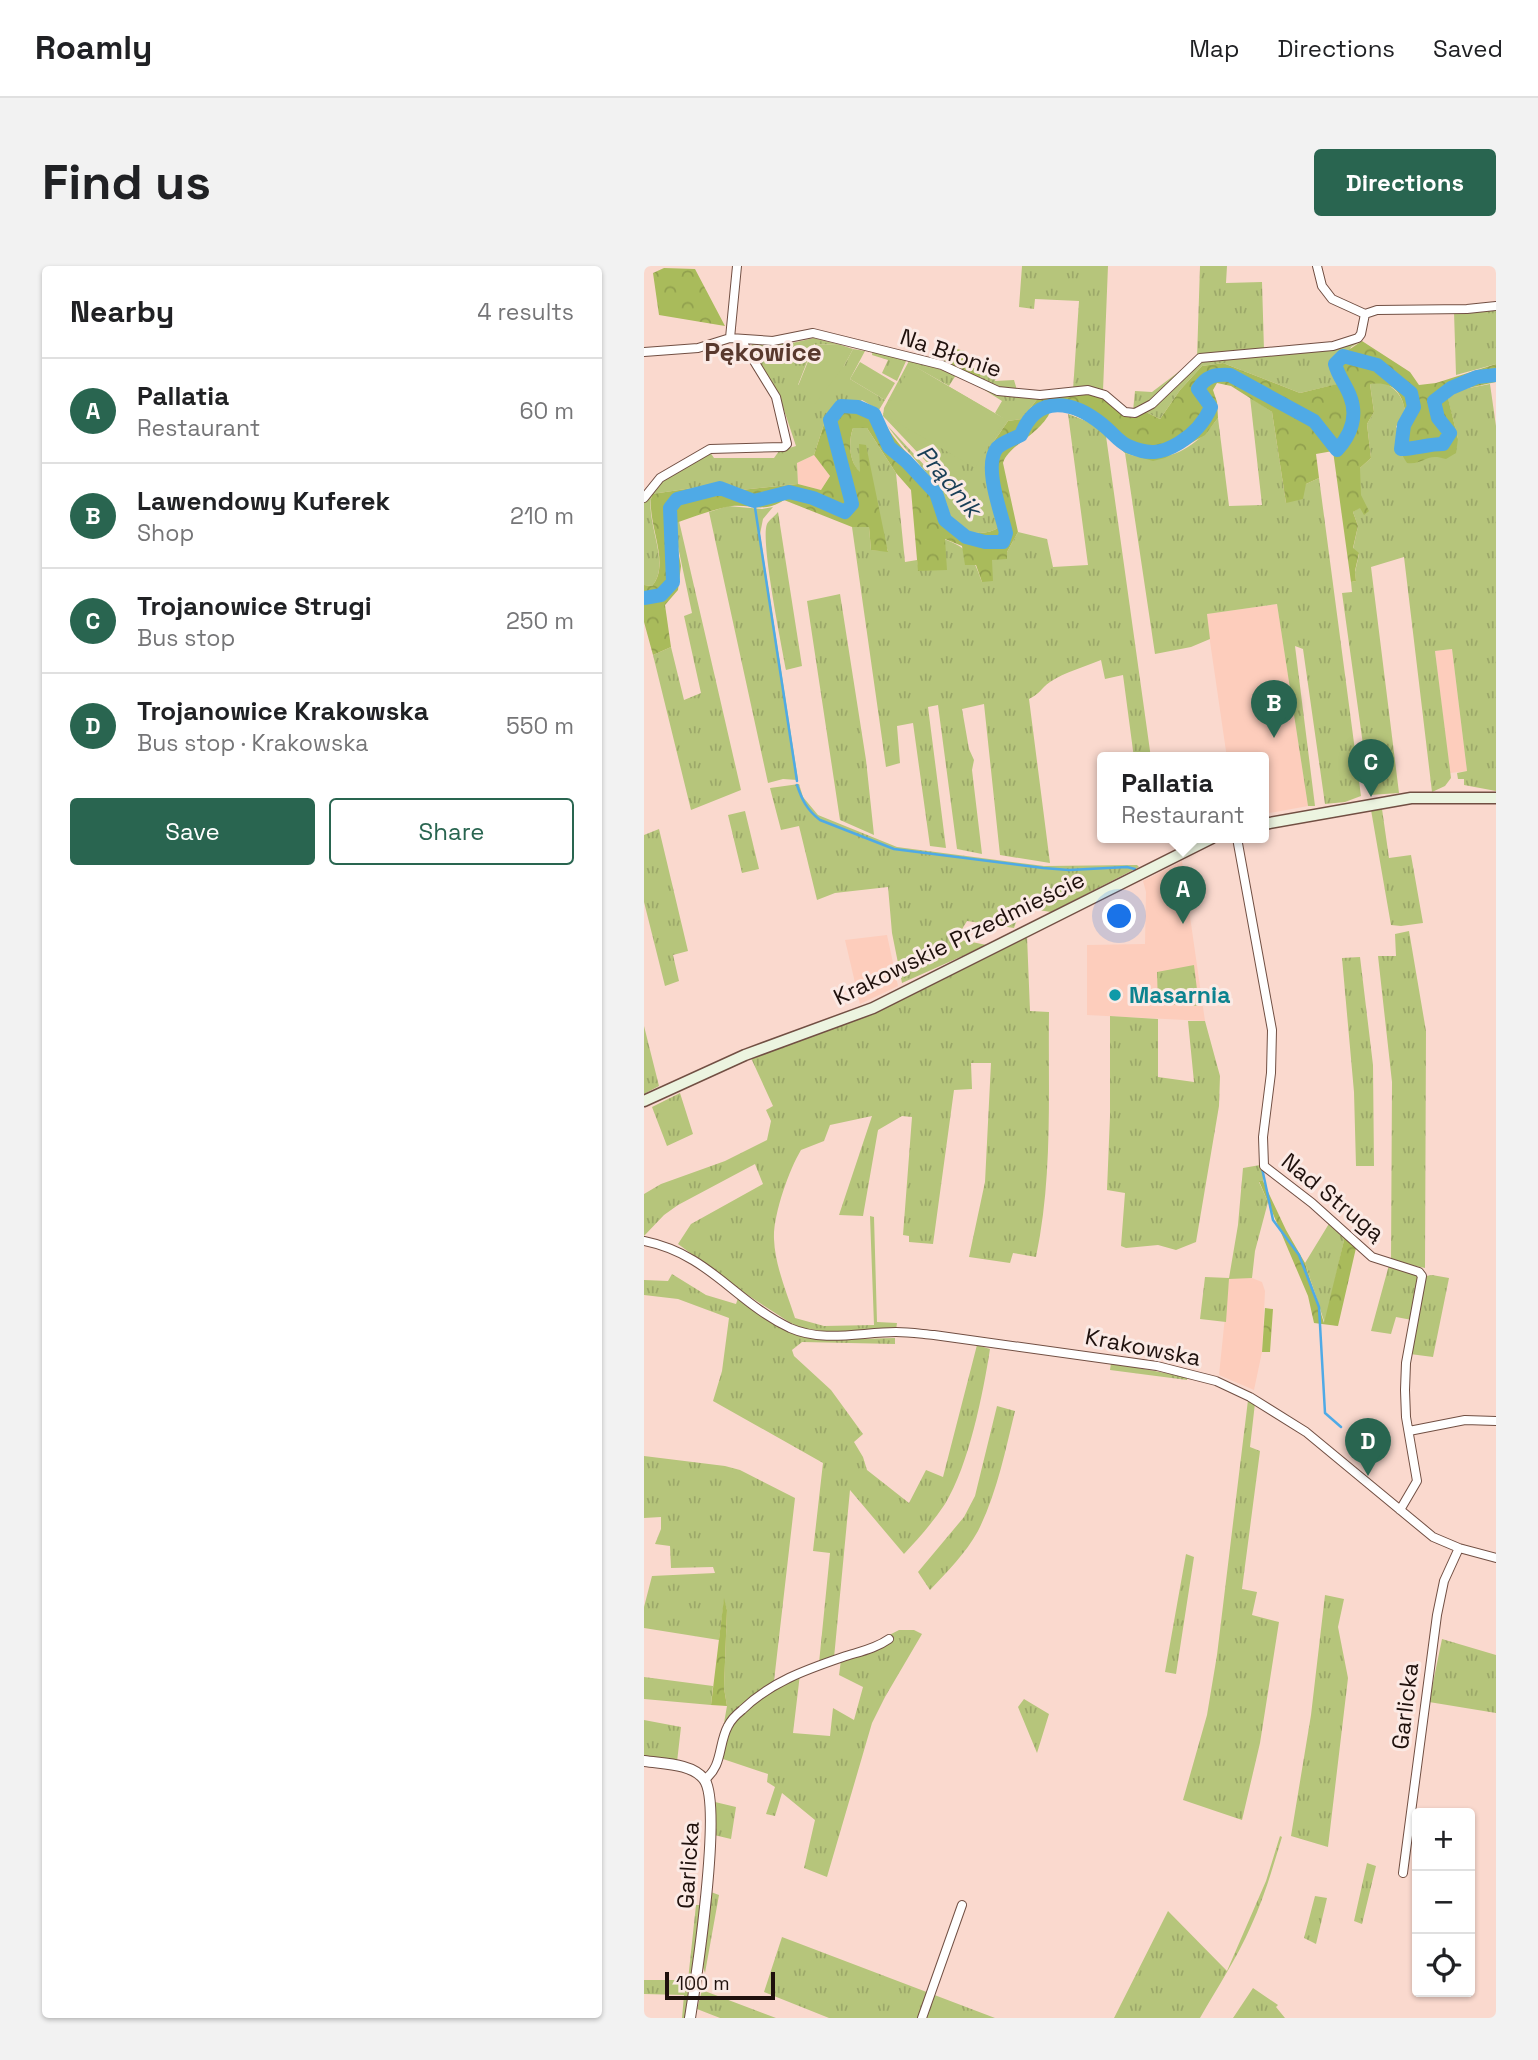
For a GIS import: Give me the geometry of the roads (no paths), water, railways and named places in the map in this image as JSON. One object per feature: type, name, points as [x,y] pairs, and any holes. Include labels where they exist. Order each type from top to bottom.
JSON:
[{"type":"main road","points":[[1269,823],[1411,798],[1496,798]]},
{"type":"main road","name":"Krakowskie Przedmieście","points":[[644,1101],[751,1052],[873,1007],[1202,843]]},
{"type":"street","points":[[644,352],[698,348],[730,338],[737,266]]},
{"type":"street","points":[[1317,266],[1322,286],[1332,299],[1366,314],[1377,310],[1496,306]]},
{"type":"street","name":"Na Błonie","points":[[730,338],[773,341],[813,333],[942,365],[998,391],[1040,395],[1088,390],[1105,395],[1125,412],[1135,413],[1152,404],[1200,358],[1333,346],[1358,338],[1366,314]]},
{"type":"street","points":[[644,498],[660,478],[710,449],[784,447],[788,444],[776,397],[741,340]]},
{"type":"street","name":"Nad Strugą","points":[[1238,843],[1272,1030],[1271,1073],[1263,1137],[1264,1166],[1312,1203],[1372,1257],[1419,1272],[1422,1276],[1406,1363],[1405,1396],[1417,1481],[1400,1510]]},
{"type":"street","name":"Krakowska","points":[[644,1241],[660,1244],[695,1259],[752,1303],[791,1328],[820,1336],[897,1332],[941,1336],[1105,1358],[1184,1371],[1216,1381],[1250,1396],[1306,1432],[1433,1537],[1459,1548],[1496,1558]]},
{"type":"street","points":[[1409,1431],[1465,1420],[1496,1421]]},
{"type":"street","name":"Garlicka","points":[[1403,1872],[1437,1615],[1444,1581],[1459,1548]]},
{"type":"street","points":[[644,1761],[687,1768],[704,1780],[715,1770],[727,1726],[758,1696],[798,1673],[877,1646],[888,1639]]},
{"type":"street","name":"Garlicka","points":[[690,2018],[705,1910],[711,1821],[711,1801],[704,1780]]},
{"type":"street","points":[[922,2018],[962,1905]]},
{"type":"waterway","name":"Prądnik","points":[[644,598],[661,595],[673,582],[670,508],[677,499],[720,488],[754,501],[789,492],[813,498],[845,512],[852,504],[830,420],[841,406],[858,407],[874,414],[889,447],[936,493],[945,520],[966,537],[985,542],[1003,542],[1006,533],[994,489],[993,456],[999,446],[1021,435],[1036,412],[1046,407],[1057,405],[1080,411],[1103,425],[1128,446],[1148,452],[1160,451],[1184,440],[1205,418],[1211,407],[1198,389],[1204,381],[1211,377],[1230,375],[1314,421],[1337,450],[1346,438],[1353,418],[1350,396],[1335,364],[1343,356],[1377,365],[1411,393],[1414,407],[1404,425],[1401,449],[1406,449],[1443,444],[1450,433],[1438,418],[1434,401],[1451,388],[1477,377],[1496,375]]},
{"type":"waterway","points":[[754,501],[797,781]]},
{"type":"waterway","points":[[797,785],[806,804],[820,820],[894,849],[1043,868],[1135,869]]},
{"type":"waterway","points":[[1262,1168],[1273,1220],[1299,1255],[1319,1307],[1325,1413],[1341,1427]]},
{"type":"place","name":"Lawendowy Kuferek","points":[[1274,738]]},
{"type":"place","name":"Trojanowice Strugi","points":[[1371,797]]},
{"type":"place","name":"Pallatia","points":[[1183,924]]},
{"type":"place","name":"Masarnia","points":[[1115,995]]},
{"type":"place","name":"Trojanowice Krakowska","points":[[1368,1476]]},
{"type":"district","name":"Pękowice","points":[[763,352]]}]
